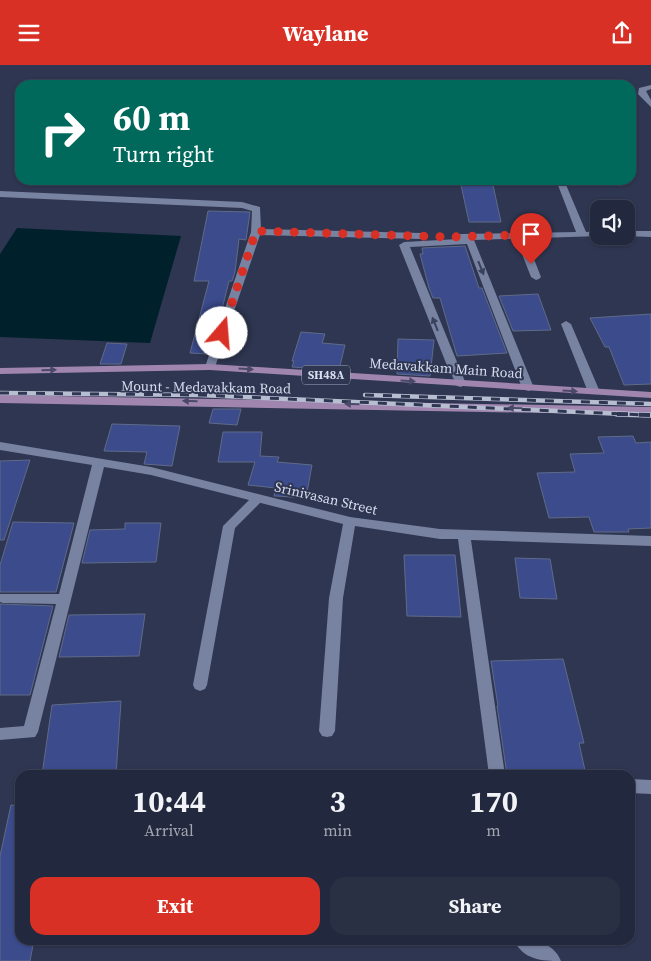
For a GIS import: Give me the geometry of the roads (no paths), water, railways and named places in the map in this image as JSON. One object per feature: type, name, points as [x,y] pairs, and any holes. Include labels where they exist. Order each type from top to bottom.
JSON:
[{"type":"main road","name":"Medavakkam Main Road","points":[[0,371],[210,367],[594,393],[651,395]]},
{"type":"main road","name":"Mount - Medavakkam Road","points":[[0,399],[249,402],[651,411]]},
{"type":"street","points":[[651,87],[642,90],[642,94],[651,105]]},
{"type":"street","points":[[562,185],[582,234]]},
{"type":"street","points":[[0,194],[242,205],[257,209],[256,231],[210,367]]},
{"type":"street","points":[[256,231],[450,237],[590,234]]},
{"type":"street","points":[[635,234],[651,234]]},
{"type":"street","points":[[520,235],[536,277]]},
{"type":"street","points":[[461,384],[404,245],[470,241],[528,388]]},
{"type":"street","points":[[566,324],[594,393]]},
{"type":"street","name":"Srinivasan Street","points":[[0,446],[151,471],[350,521],[464,536],[651,541]]},
{"type":"street","points":[[0,734],[30,732],[98,462]]},
{"type":"street","points":[[200,685],[229,527],[258,498]]},
{"type":"street","points":[[327,731],[336,598],[350,521]]},
{"type":"street","points":[[464,536],[496,770]]},
{"type":"street","points":[[3,597],[64,599]]},
{"type":"street","points":[[635,786],[651,787]]},
{"type":"street","points":[[530,945],[552,961]]},
{"type":"water","points":[[17,228],[181,236],[150,343],[0,337],[0,254]]},
{"type":"railway","points":[[0,393],[199,395],[636,415]]},
{"type":"railway","points":[[365,395],[651,404]]},
{"type":"railway","points":[[617,414],[636,415]]},
{"type":"railway","points":[[636,415],[651,415]]},
{"type":"railway","points":[[636,415],[646,415]]}]
